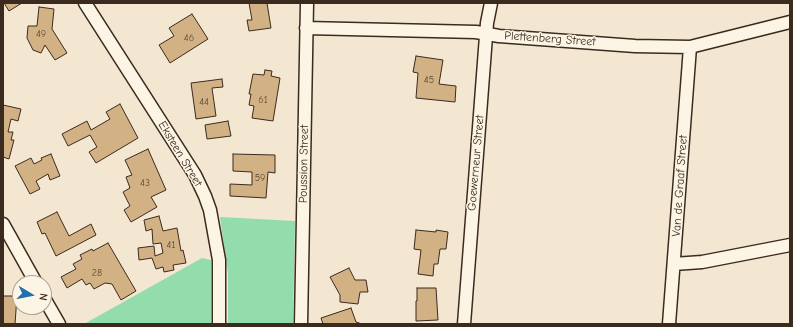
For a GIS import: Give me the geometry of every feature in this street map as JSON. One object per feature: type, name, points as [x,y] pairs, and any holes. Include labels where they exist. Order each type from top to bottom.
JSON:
[{"type":"street","name":"Eksteen Street","points":[[85,3],[195,175],[205,196],[210,210],[219,260],[219,324]]},
{"type":"street","name":"Poussion Street","points":[[300,324],[307,3]]},
{"type":"street","name":"Goewerneur Street","points":[[464,324],[486,34],[491,3]]},
{"type":"street","name":"Plettenberg Street","points":[[306,28],[476,32],[635,46],[690,47],[790,22]]},
{"type":"street","name":"Van de Graaf Street","points":[[669,324],[690,47]]},
{"type":"street","points":[[3,224],[32,275]]},
{"type":"street","points":[[674,264],[702,262],[790,245]]},
{"type":"street","points":[[52,313],[58,324]]},
{"type":"green space","points":[[220,217],[295,221],[293,324],[228,324],[228,274]]},
{"type":"green space","points":[[202,258],[211,260],[211,324],[84,324]]},
{"type":"building","points":[[4,3],[22,3],[9,11]]},
{"type":"building","points":[[249,3],[267,3],[271,28],[249,31],[247,20],[252,20]]},
{"type":"building","points":[[39,7],[54,9],[52,29],[67,53],[55,60],[45,45],[41,53],[33,50],[27,38],[28,26],[37,26]]},
{"type":"building","points":[[192,14],[208,39],[170,63],[159,45],[174,36],[169,28]]},
{"type":"building","points":[[416,56],[443,60],[439,84],[456,86],[455,102],[416,98],[418,73],[413,72]]},
{"type":"building","points":[[265,70],[272,71],[271,76],[280,78],[273,121],[252,118],[254,106],[249,105],[251,94],[249,94],[253,74],[264,75]]},
{"type":"building","points":[[222,79],[223,87],[212,88],[216,116],[196,119],[191,83]]},
{"type":"building","points":[[120,104],[138,138],[96,163],[89,152],[97,147],[90,135],[68,146],[62,134],[87,121],[91,130],[110,119],[106,112]]},
{"type":"building","points":[[3,105],[21,109],[18,121],[11,119],[8,132],[13,132],[11,140],[14,140],[9,159],[3,157]]},
{"type":"building","points":[[228,121],[231,136],[207,139],[205,125]]},
{"type":"building","points":[[148,149],[166,190],[151,197],[157,207],[131,222],[124,210],[130,206],[123,192],[130,188],[126,177],[132,175],[125,160]]},
{"type":"building","points":[[51,154],[60,176],[50,180],[48,174],[36,181],[40,189],[30,194],[15,166],[31,158],[34,164],[42,160],[41,158]]},
{"type":"building","points":[[233,154],[275,155],[275,173],[268,172],[266,198],[230,196],[230,184],[252,185],[252,172],[233,171]]},
{"type":"building","points":[[57,212],[69,236],[91,224],[96,235],[56,256],[45,233],[42,234],[37,222]]},
{"type":"building","points":[[159,216],[163,231],[177,228],[181,251],[183,250],[186,263],[173,265],[174,270],[164,272],[163,267],[156,269],[152,258],[139,260],[138,248],[154,246],[155,256],[163,253],[161,243],[153,244],[152,229],[146,231],[144,220]]},
{"type":"building","points":[[416,230],[436,232],[436,230],[448,232],[446,249],[440,249],[438,264],[434,264],[433,276],[418,274],[421,250],[414,249]]},
{"type":"building","points":[[108,243],[136,291],[121,300],[112,284],[105,283],[94,289],[90,283],[86,285],[82,279],[67,288],[61,277],[76,269],[73,264],[82,259],[80,255],[92,249],[93,251]]},
{"type":"building","points":[[349,268],[355,280],[366,280],[368,292],[360,292],[358,304],[340,302],[340,295],[330,277]]},
{"type":"building","points":[[417,288],[436,288],[438,320],[416,321]]},
{"type":"building","points":[[3,296],[12,296],[12,315],[16,315],[15,324],[3,324]]},
{"type":"building","points":[[351,308],[356,322],[362,324],[323,324],[321,318]]}]
